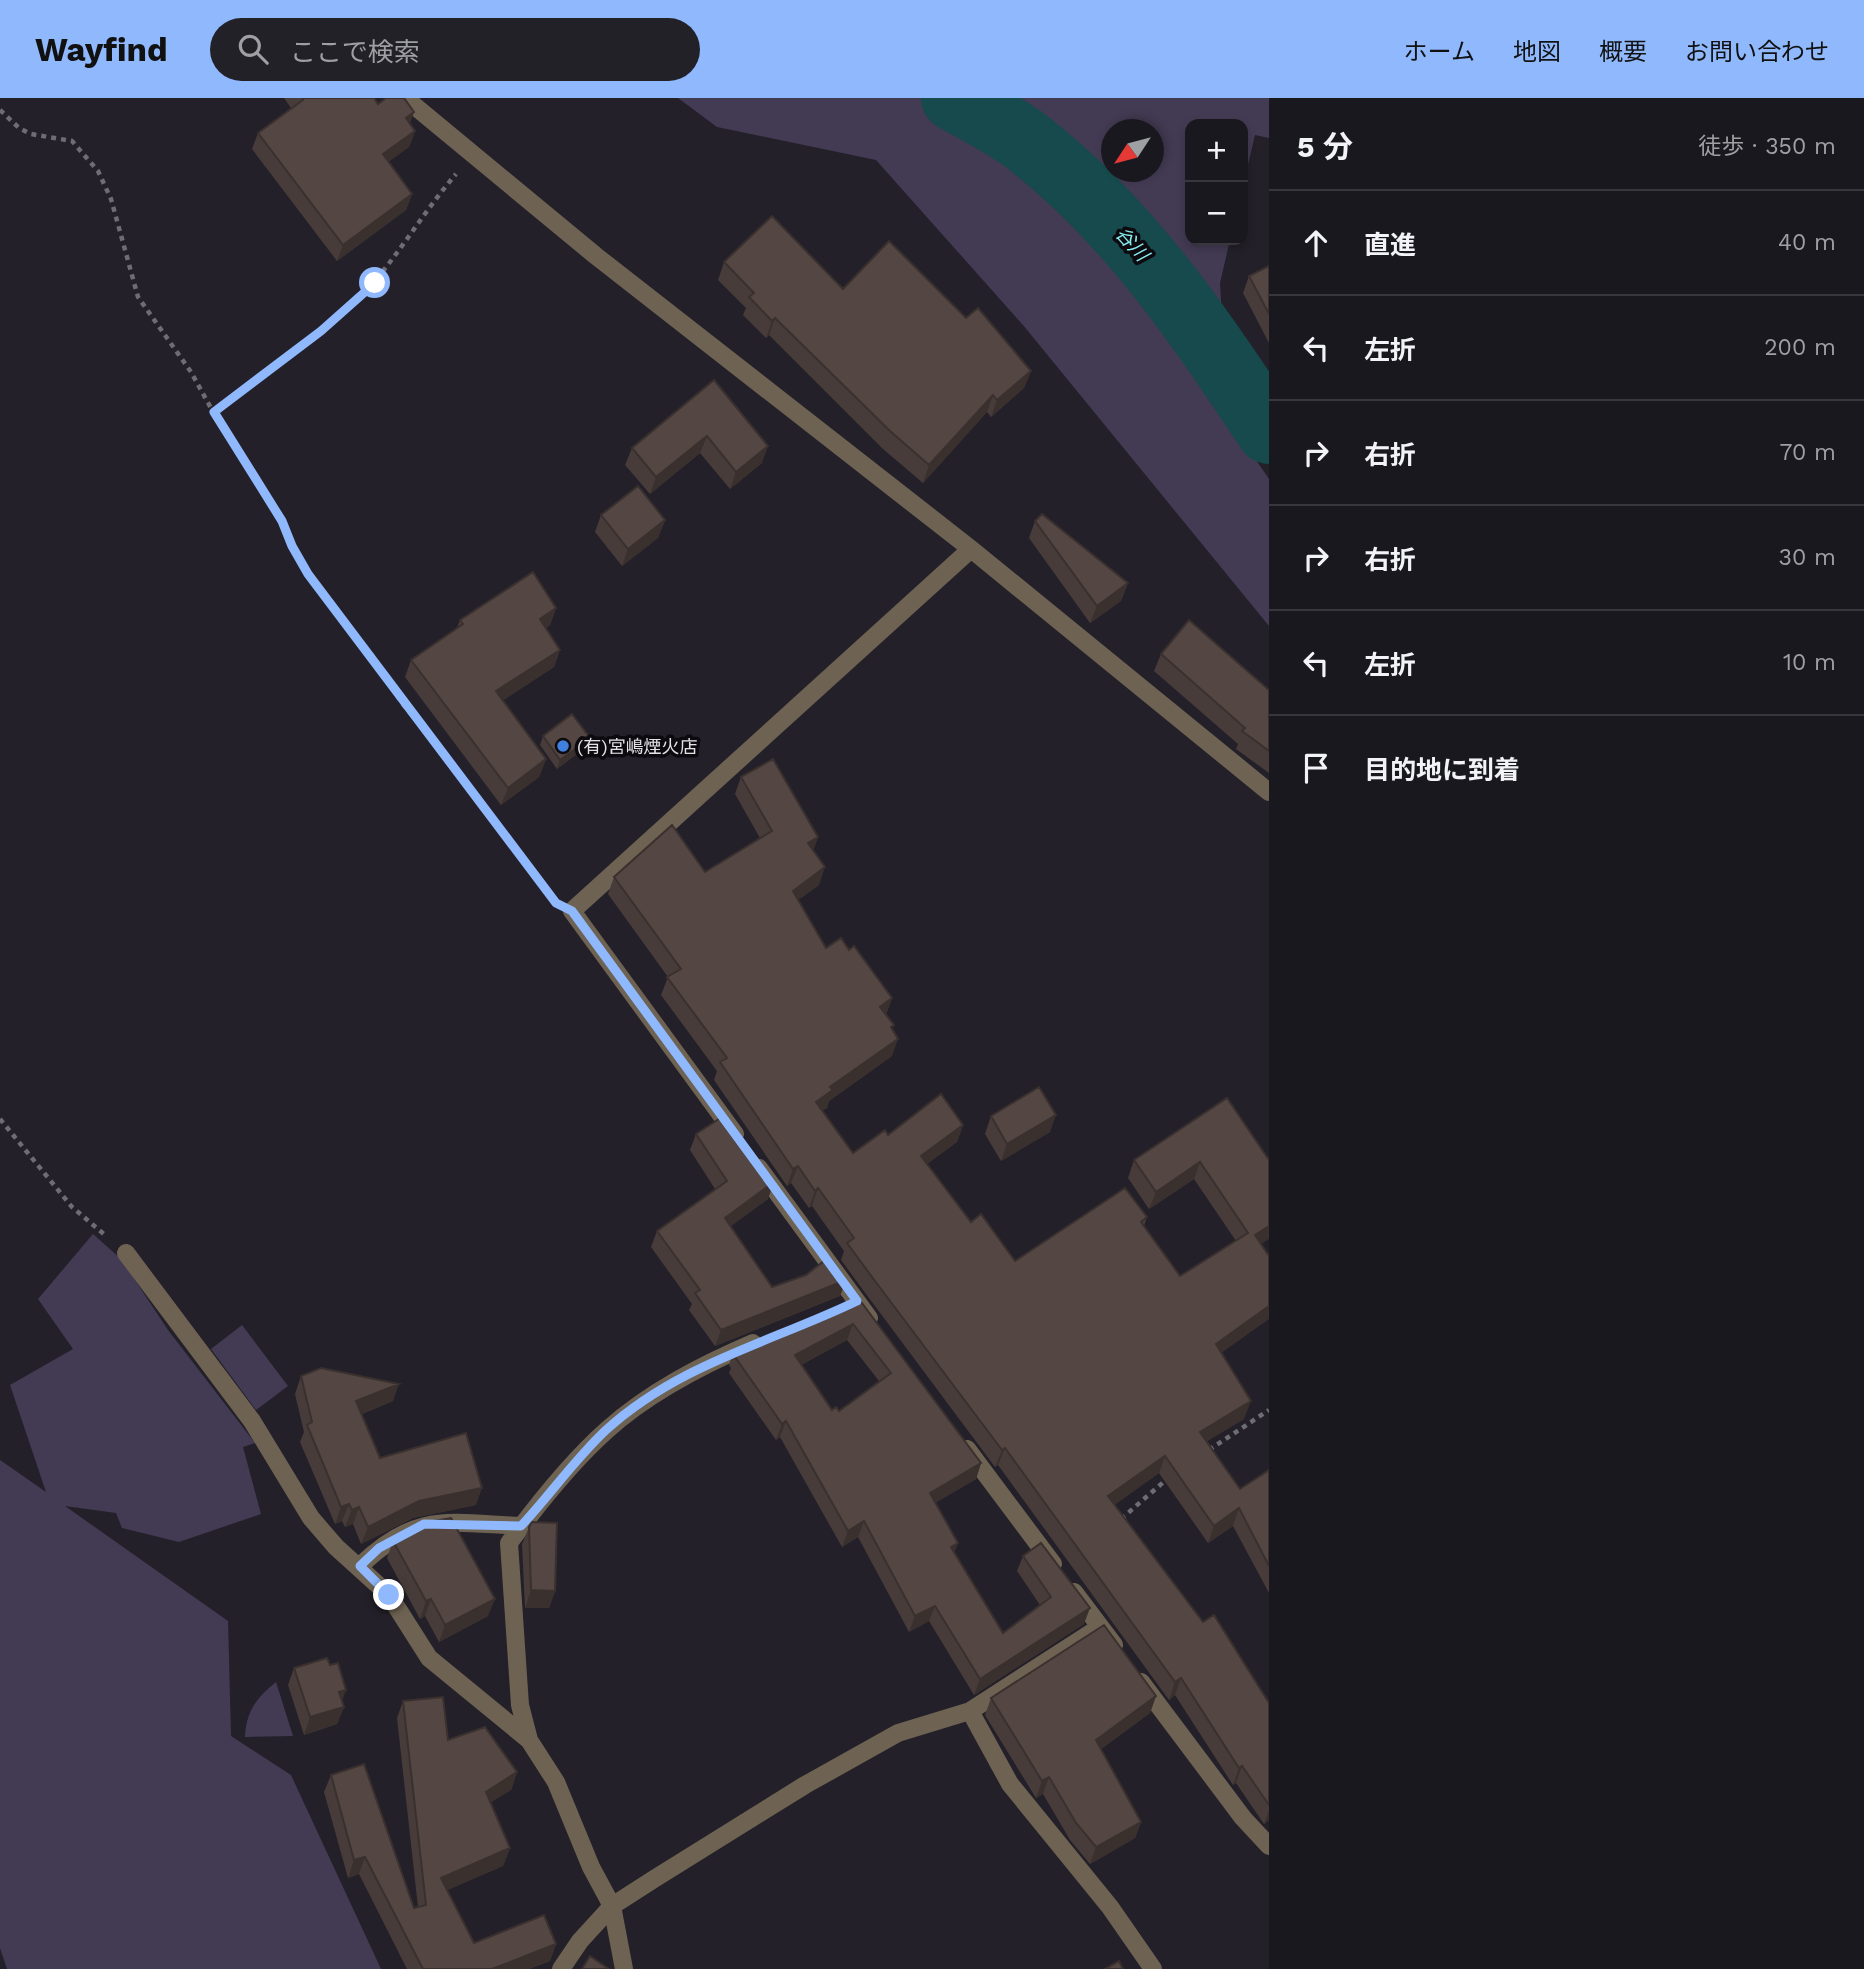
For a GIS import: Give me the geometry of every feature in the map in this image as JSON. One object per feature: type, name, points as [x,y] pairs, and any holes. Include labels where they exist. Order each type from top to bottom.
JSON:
[{"type":"street","points":[[405,98],[596,256],[971,549],[1269,792]]},
{"type":"street","points":[[881,1334],[572,911],[971,549]]},
{"type":"street","points":[[126,1253],[253,1421],[311,1518],[336,1547],[360,1566],[402,1611],[429,1658],[529,1740],[556,1782],[591,1867],[612,1906],[624,1969]]},
{"type":"street","points":[[836,1311],[857,1301]]},
{"type":"street","points":[[529,1740],[517,1679],[509,1544],[521,1526],[582,1456],[630,1412],[712,1360],[770,1336]]},
{"type":"street","points":[[955,1433],[1243,1818],[1269,1846]]},
{"type":"street","points":[[360,1566],[379,1548],[424,1524],[521,1526]]},
{"type":"street","points":[[561,1969],[580,1941],[612,1906],[805,1785],[898,1733],[970,1711],[1100,1626]]},
{"type":"street","points":[[970,1711],[1010,1784],[1110,1907],[1153,1969]]},
{"type":"path","points":[[0,110],[19,128],[31,134],[72,141],[98,171],[111,199],[138,297],[191,372],[282,521],[308,574],[556,903],[572,911]]},
{"type":"path","points":[[214,412],[361,297],[375,283],[428,206],[472,155]]},
{"type":"path","points":[[0,1119],[72,1207],[126,1253]]},
{"type":"path","points":[[1198,1458],[1269,1410]]},
{"type":"path","points":[[1118,1521],[1176,1473]]},
{"type":"shaded area","points":[[678,98],[1269,98],[1269,138],[1255,135],[1248,165],[1248,119],[1185,119],[1185,245],[1229,245],[1220,283],[1228,419],[1269,479],[1269,626],[1023,325],[876,160],[717,127]]},
{"type":"shaded area","points":[[93,1234],[121,1259],[168,1330],[255,1443],[243,1447],[261,1514],[179,1542],[122,1528],[116,1513],[65,1506],[228,1621],[231,1736],[291,1775],[381,1969],[7,1969],[0,1948],[0,1460],[46,1492],[10,1385],[73,1349],[38,1299]]},
{"type":"shaded area","points":[[242,1325],[288,1386],[256,1410],[211,1349]]},
{"type":"shaded area","points":[[276,1682],[293,1736],[245,1737],[247,1720],[253,1706]]},
{"type":"building","points":[[302,98],[374,98],[378,104],[386,98],[404,98],[414,112],[406,118],[415,131],[383,154],[412,194],[343,245],[258,133],[303,100]]},
{"type":"building","points":[[772,216],[843,289],[889,241],[966,318],[978,308],[1031,371],[997,400],[993,395],[929,465],[890,431],[775,318],[772,321],[749,297],[754,293],[724,262]]},
{"type":"building","points":[[1269,266],[1269,314],[1249,276]]},
{"type":"building","points":[[714,380],[768,446],[736,472],[707,436],[656,477],[632,448]]},
{"type":"building","points":[[638,486],[665,520],[628,549],[601,515]]},
{"type":"building","points":[[1042,514],[1128,583],[1097,606],[1035,521]]},
{"type":"building","points":[[533,572],[556,608],[540,619],[560,650],[496,691],[546,759],[508,788],[411,660],[463,624],[460,620]]},
{"type":"building","points":[[1189,620],[1269,690],[1269,751],[1242,731],[1245,728],[1161,654]]},
{"type":"building","name":"(有)宮嶋煙火店","points":[[572,714],[590,738],[560,760],[543,736]]},
{"type":"building","points":[[773,759],[818,837],[808,843],[825,867],[793,891],[826,948],[841,938],[849,950],[854,946],[892,998],[880,1007],[894,1025],[891,1027],[898,1039],[830,1087],[833,1090],[816,1102],[853,1153],[885,1130],[888,1135],[941,1094],[963,1125],[921,1156],[971,1222],[981,1214],[1015,1261],[1125,1188],[1147,1217],[1141,1222],[1180,1276],[1248,1233],[1200,1162],[1156,1192],[1134,1160],[1227,1098],[1269,1160],[1269,1226],[1255,1235],[1269,1256],[1269,1306],[1216,1344],[1251,1401],[1200,1432],[1240,1489],[1269,1470],[1269,1566],[1239,1508],[1214,1526],[1165,1456],[1108,1496],[1203,1622],[1214,1615],[1269,1703],[1269,1805],[1242,1766],[1239,1768],[1181,1678],[1175,1682],[1005,1448],[1002,1450],[847,1243],[854,1238],[818,1188],[815,1191],[798,1166],[793,1169],[720,1062],[727,1058],[667,977],[681,969],[614,877],[672,825],[705,872],[772,831],[741,777]]},
{"type":"building","points":[[1039,1087],[1056,1115],[1007,1144],[991,1116]]},
{"type":"building","points":[[725,1115],[774,1182],[725,1218],[772,1287],[806,1275],[829,1257],[846,1280],[721,1330],[695,1293],[700,1290],[657,1231],[727,1181],[696,1134]]},
{"type":"building","points":[[859,1299],[981,1463],[930,1493],[958,1543],[951,1547],[1003,1633],[1051,1597],[1023,1556],[1041,1543],[1090,1608],[980,1679],[935,1606],[915,1616],[864,1521],[848,1531],[786,1421],[782,1424],[735,1357],[738,1355],[734,1350]],"holes":[[[853,1324],[891,1373],[839,1411],[836,1407],[832,1410],[795,1355]]]},
{"type":"building","points":[[321,1368],[399,1384],[356,1401],[380,1458],[466,1433],[482,1488],[419,1501],[368,1527],[359,1507],[352,1510],[349,1504],[341,1507],[307,1425],[312,1422],[301,1376]]},
{"type":"building","points":[[451,1518],[495,1599],[445,1625],[431,1599],[426,1601],[393,1541],[427,1522]]},
{"type":"building","points":[[532,1522],[557,1523],[555,1591],[531,1590],[529,1527]]},
{"type":"building","points":[[1104,1625],[1156,1696],[1096,1740],[1141,1822],[1096,1847],[1076,1823],[1049,1777],[1042,1781],[991,1698]]},
{"type":"building","points":[[327,1658],[330,1665],[338,1663],[346,1690],[339,1692],[344,1707],[310,1717],[294,1668]]},
{"type":"building","points":[[443,1697],[448,1740],[485,1727],[517,1772],[486,1792],[510,1848],[441,1878],[474,1943],[544,1915],[556,1944],[492,1969],[423,1969],[365,1857],[354,1860],[331,1775],[364,1764],[414,1908],[426,1905],[403,1701]]},
{"type":"building","points":[[590,1956],[609,1969],[582,1969]]},
{"type":"building","points":[[1119,1961],[1123,1969],[1105,1969]]},
{"type":"waterway","name":"谷川","points":[[954,98],[1027,142],[1098,205],[1130,240],[1189,314],[1269,431]]},
{"type":"place","name":"(有)宮嶋煙火店","points":[[563,746]]},
{"type":"route","points":[[375,283],[321,331],[214,412],[282,521],[308,574],[375,659],[401,702],[456,768],[556,903],[572,911],[857,1301],[816,1321],[759,1340],[712,1360],[667,1387],[607,1430],[521,1526],[433,1522],[424,1524],[379,1548],[360,1566],[389,1595]]}]
